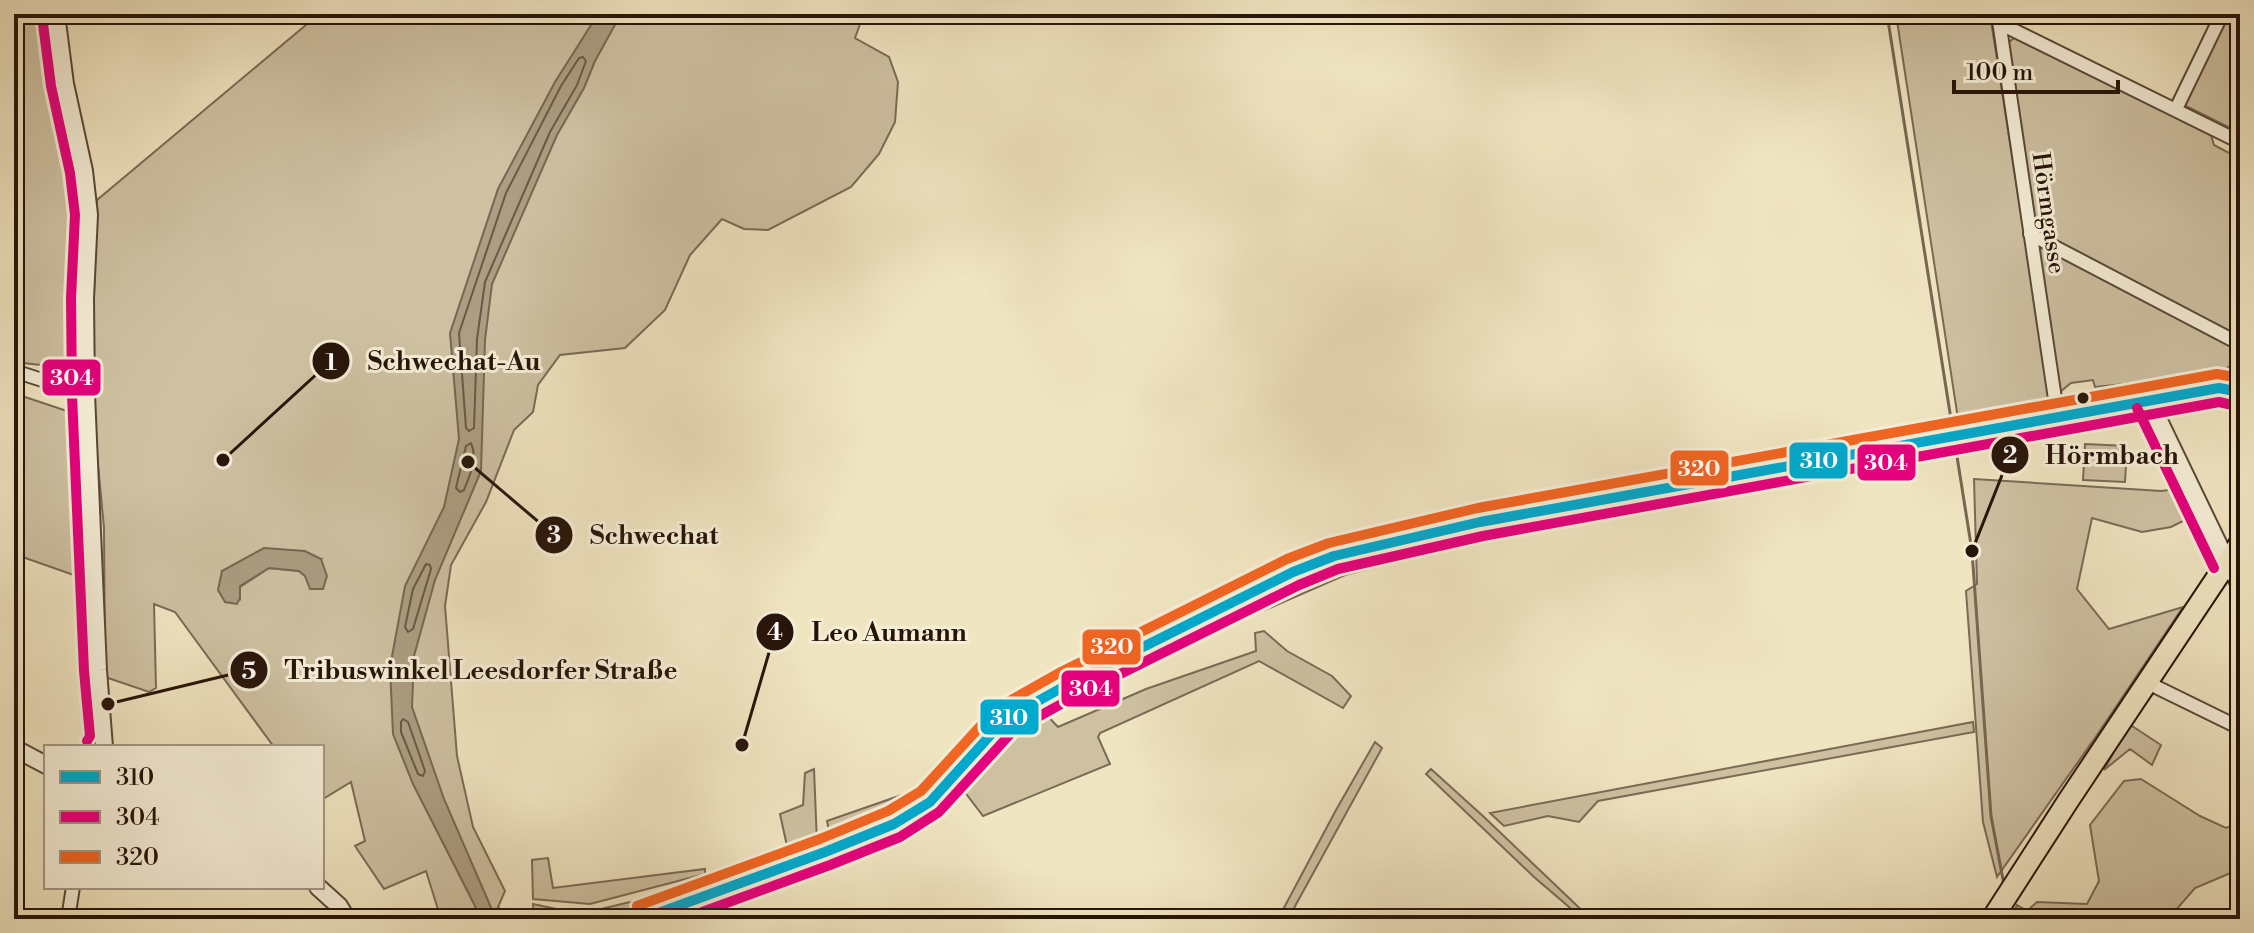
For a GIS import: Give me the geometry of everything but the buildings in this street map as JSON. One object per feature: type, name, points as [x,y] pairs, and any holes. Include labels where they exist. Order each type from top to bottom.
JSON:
[{"type":"main road","points":[[1994,916],[2240,543]]},
{"type":"street","points":[[56,14],[65,84],[84,171],[89,215],[85,298],[86,394],[103,744]]},
{"type":"street","points":[[2176,109],[2222,14]]},
{"type":"street","points":[[1998,18],[2240,142]]},
{"type":"street","name":"Hörmgasse","points":[[1998,18],[2058,419]]},
{"type":"street","points":[[2030,234],[2240,344]]},
{"type":"street","points":[[14,371],[86,394]]},
{"type":"street","points":[[642,919],[894,824],[930,802],[1004,720],[1065,686],[1293,572],[1334,556],[1480,522],[2219,388],[2238,388]]},
{"type":"street","points":[[2150,402],[2240,591]]},
{"type":"street","points":[[2146,682],[2240,728]]},
{"type":"street","points":[[14,748],[44,764]]},
{"type":"street","points":[[68,919],[73,889]]},
{"type":"street","points":[[320,889],[339,906],[347,919]]},
{"type":"street","points":[[708,895],[716,919]]},
{"type":"shaded area","points":[[14,14],[49,14],[55,90],[71,145],[79,201],[77,369],[14,362]]},
{"type":"shaded area","points":[[319,14],[866,14],[855,38],[889,57],[898,82],[895,122],[879,154],[851,187],[768,230],[744,229],[722,219],[690,255],[665,310],[625,348],[560,355],[538,385],[533,412],[514,430],[486,502],[451,565],[445,606],[457,756],[473,827],[505,891],[498,907],[509,919],[441,919],[426,871],[384,889],[355,846],[365,841],[351,782],[324,798],[324,745],[273,745],[175,612],[154,604],[156,688],[149,692],[105,677],[104,528],[91,391],[97,200]],"holes":[[[321,559],[305,576],[299,571],[269,568],[240,587],[240,598],[222,571]]]},
{"type":"shaded area","points":[[1896,14],[1990,14],[2050,400],[1976,418],[1958,419]]},
{"type":"shaded area","points":[[2227,14],[2240,14],[2240,133],[2182,104]]},
{"type":"shaded area","points":[[2015,37],[2211,135],[2214,145],[2229,153],[2240,151],[2240,338],[2036,230],[2008,43]]},
{"type":"shaded area","points":[[2046,247],[2239,350],[2240,359],[2224,370],[2095,387],[2093,380],[2071,383],[2060,392],[2038,249]]},
{"type":"shaded area","points":[[19,395],[76,414],[85,579],[14,554],[14,409]]},
{"type":"shaded area","points":[[2085,444],[2127,446],[2125,482],[2083,480]]},
{"type":"shaded area","points":[[1932,453],[1932,459],[1467,544],[1345,575],[1265,610],[1264,602],[1330,570],[1468,537]]},
{"type":"shaded area","points":[[1974,479],[2161,491],[2185,488],[2197,514],[2171,527],[2142,532],[2092,518],[2077,589],[2109,629],[2183,607],[1997,877],[1983,822],[1966,591],[1977,584]]},
{"type":"shaded area","points":[[1264,631],[1287,651],[1332,676],[1351,696],[1343,708],[1259,661],[1100,733],[1098,737],[1110,764],[983,816],[964,791],[999,746],[1044,712],[1058,727],[1146,689],[1256,651],[1255,633]]},
{"type":"shaded area","points":[[1973,722],[1974,732],[1598,801],[1579,822],[1548,816],[1504,826],[1490,813]]},
{"type":"shaded area","points":[[2129,724],[2161,745],[2152,765],[2130,749],[2104,770]]},
{"type":"shaded area","points":[[1375,742],[1382,748],[1288,919],[1278,919],[1336,810]]},
{"type":"shaded area","points":[[814,769],[817,843],[789,855],[780,814],[803,805],[805,773]]},
{"type":"shaded area","points":[[1431,769],[1591,919],[1583,919],[1534,877],[1426,774]]},
{"type":"shaded area","points":[[2141,779],[2200,816],[2226,828],[2240,822],[2240,869],[2195,888],[2168,919],[2011,919],[2017,905],[2027,911],[2037,902],[2087,904],[2099,881],[2090,825],[2124,781]]},
{"type":"shaded area","points":[[916,790],[921,798],[889,818],[831,842],[827,821]]},
{"type":"shaded area","points":[[548,858],[553,888],[705,869],[705,874],[590,904],[533,899],[532,860]]},
{"type":"shaded area","points":[[705,884],[708,886],[614,919],[534,919],[533,904],[580,914]]},
{"type":"water","points":[[598,14],[621,14],[557,135],[492,284],[485,340],[481,471],[435,580],[414,656],[412,707],[444,799],[496,919],[479,919],[413,784],[393,734],[390,667],[405,586],[444,507],[459,439],[450,333],[498,189],[555,82]]},
{"type":"water","points":[[264,548],[305,551],[321,559],[327,576],[323,589],[310,589],[305,576],[299,571],[269,568],[240,586],[237,604],[225,602],[218,590],[222,571]]},
{"type":"waterway","points":[[1887,14],[1953,432]]},
{"type":"waterway","points":[[1955,444],[1972,551],[1991,816],[2004,885]]},
{"type":"waterway","points":[[2011,907],[2014,919]]},
{"type":"transit line","name":"304","points":[[42,16],[51,86],[70,173],[75,215],[71,298],[72,395],[84,671],[90,736],[87,741]]},
{"type":"transit line","name":"320","points":[[637,906],[888,811],[921,791],[997,708],[1059,673],[1287,559],[1329,543],[1478,508],[2217,374],[2240,378]]},
{"type":"transit line","name":"310","points":[[642,919],[894,824],[930,802],[1004,720],[1065,686],[1293,572],[1334,556],[1480,522],[2219,388],[2240,392]]},
{"type":"transit line","name":"304","points":[[683,919],[900,837],[939,812],[1013,731],[1072,698],[1299,585],[1338,569],[1483,536],[2219,402],[2237,406]]},
{"type":"transit line","name":"304","points":[[2137,408],[2214,568]]},
{"type":"place","name":"Schwechat-Au","points":[[223,460]]},
{"type":"place","name":"Schwechat","points":[[468,462]]},
{"type":"place","name":"Hörmbach","points":[[1972,551]]},
{"type":"place","name":"Tribuswinkel Leesdorfer Straße","points":[[108,704]]},
{"type":"place","name":"Leo Aumann","points":[[742,745]]}]
